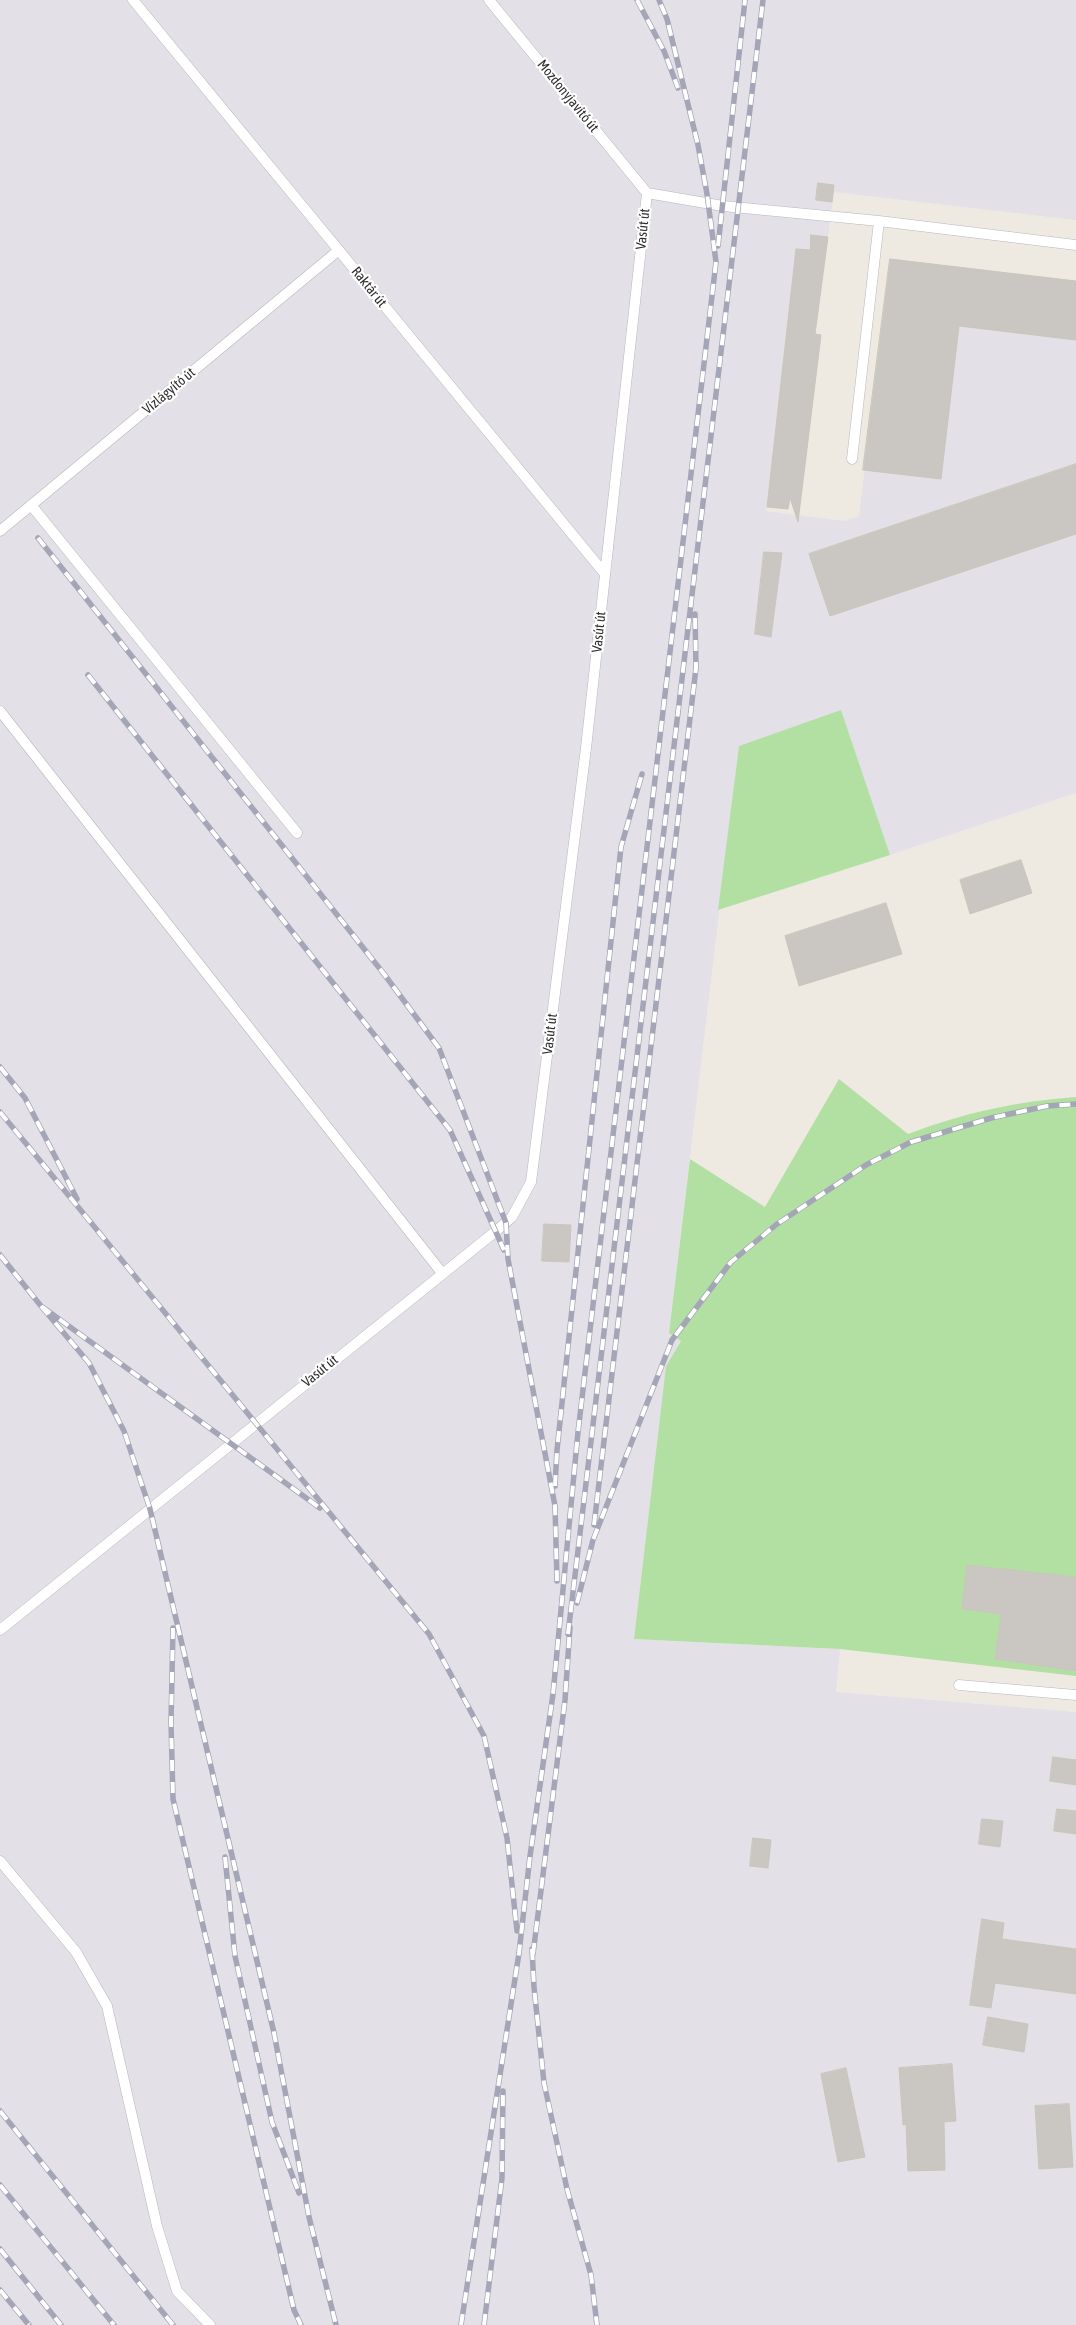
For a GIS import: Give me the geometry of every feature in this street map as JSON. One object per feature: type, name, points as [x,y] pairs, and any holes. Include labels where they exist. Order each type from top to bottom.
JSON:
[{"type":"lane","name":"Raktár út","points":[[133,0],[605,574]]},
{"type":"lane","name":"Mozdonyjavító út","points":[[489,0],[646,193]]},
{"type":"lane","points":[[646,193],[723,206],[879,221],[1076,245]]},
{"type":"lane","name":"Vasút út","points":[[0,1630],[512,1217],[530,1182],[586,748],[646,193]]},
{"type":"lane","points":[[852,459],[879,221]]},
{"type":"lane","name":"Vízlágyító út","points":[[0,531],[339,250]]},
{"type":"lane","points":[[31,505],[297,833]]},
{"type":"lane","points":[[0,712],[442,1273]]},
{"type":"lane","points":[[959,1685],[1076,1695]]},
{"type":"lane","points":[[0,1861],[76,1952],[106,2006],[157,2226],[177,2290],[210,2325]]},
{"type":"shaded area","points":[[0,0],[1076,0],[1076,220],[834,192],[815,333],[821,335],[805,469],[772,465],[766,511],[844,521],[859,516],[890,259],[1076,282],[1076,793],[890,855],[841,711],[739,746],[669,1332],[681,1340],[666,1366],[634,1639],[840,1649],[836,1692],[1076,1712],[1076,2325],[0,2325]]},
{"type":"green space","points":[[841,710],[890,855],[718,910],[739,746]]},
{"type":"green space","points":[[839,1079],[908,1134],[990,1109],[1076,1097],[1076,1676],[840,1649],[634,1639],[666,1366],[681,1341],[669,1333],[690,1159],[765,1207]]},
{"type":"building","points":[[818,183],[834,185],[832,202],[816,200]]},
{"type":"building","points":[[811,235],[828,237],[815,334],[821,335],[798,522],[790,498],[788,509],[767,507],[796,249],[810,250]]},
{"type":"building","points":[[890,259],[1076,281],[1076,340],[959,326],[941,479],[863,470]]},
{"type":"building","points":[[1076,464],[1076,534],[830,616],[809,554]]},
{"type":"building","points":[[764,552],[782,553],[771,637],[755,634]]},
{"type":"building","points":[[1021,860],[1032,893],[970,914],[960,880]]},
{"type":"building","points":[[886,903],[902,954],[799,986],[785,936]]},
{"type":"building","points":[[544,1224],[571,1225],[569,1262],[542,1261]]},
{"type":"building","points":[[967,1565],[1076,1577],[1076,1671],[995,1659],[1001,1614],[962,1609]]},
{"type":"building","points":[[1053,1757],[1076,1760],[1076,1785],[1050,1781]]},
{"type":"building","points":[[1057,1809],[1076,1811],[1076,1834],[1054,1831]]},
{"type":"building","points":[[982,1819],[1003,1821],[1000,1847],[979,1844]]},
{"type":"building","points":[[753,1838],[771,1840],[768,1868],[750,1866]]},
{"type":"building","points":[[982,1919],[1004,1923],[1002,1939],[1076,1949],[1076,1994],[995,1983],[991,2008],[970,2005]]},
{"type":"building","points":[[988,2017],[1028,2024],[1024,2052],[983,2045]]},
{"type":"building","points":[[952,2064],[956,2121],[944,2122],[945,2170],[908,2171],[906,2124],[903,2125],[899,2068]]},
{"type":"building","points":[[846,2068],[865,2157],[838,2162],[821,2074]]},
{"type":"building","points":[[1069,2104],[1073,2167],[1039,2169],[1035,2106]]},
{"type":"railway","points":[[637,0],[664,51],[678,88]]},
{"type":"railway","points":[[461,2325],[519,1953],[530,1856],[553,1694],[578,1432],[716,262],[698,145],[667,19],[659,0]]},
{"type":"railway","points":[[718,246],[745,0]]},
{"type":"railway","points":[[568,1634],[763,0]]},
{"type":"railway","points":[[38,538],[384,974],[439,1048],[506,1223],[508,1259],[555,1506],[557,1581]]},
{"type":"railway","points":[[594,1525],[696,668],[695,614]]},
{"type":"railway","points":[[88,675],[450,1130],[504,1250]]},
{"type":"railway","points":[[555,1486],[557,1450],[621,847],[642,774]]},
{"type":"railway","points":[[0,1067],[25,1098],[77,1199]]},
{"type":"railway","points":[[577,1603],[593,1540],[672,1340],[731,1262],[777,1224],[866,1165],[911,1142],[991,1118],[1047,1106],[1076,1104]]},
{"type":"railway","points":[[0,1112],[429,1634],[484,1736],[507,1838],[517,1931]]},
{"type":"railway","points":[[0,1255],[41,1306],[320,1508]]},
{"type":"railway","points":[[41,1306],[89,1363],[124,1431],[150,1509],[274,2033],[309,2217],[336,2325]]},
{"type":"railway","points":[[533,1954],[565,1700],[570,1627]]},
{"type":"railway","points":[[173,1628],[171,1722],[173,1799],[294,2310],[301,2325]]},
{"type":"railway","points":[[225,1857],[235,1956],[272,2122],[299,2193]]},
{"type":"railway","points":[[532,1949],[544,2083],[567,2189],[591,2275],[597,2325]]},
{"type":"railway","points":[[484,2325],[502,2178],[503,2091]]},
{"type":"railway","points":[[0,2111],[173,2325]]},
{"type":"railway","points":[[0,2185],[114,2325]]},
{"type":"railway","points":[[0,2249],[61,2325]]},
{"type":"railway","points":[[0,2290],[29,2325]]}]
